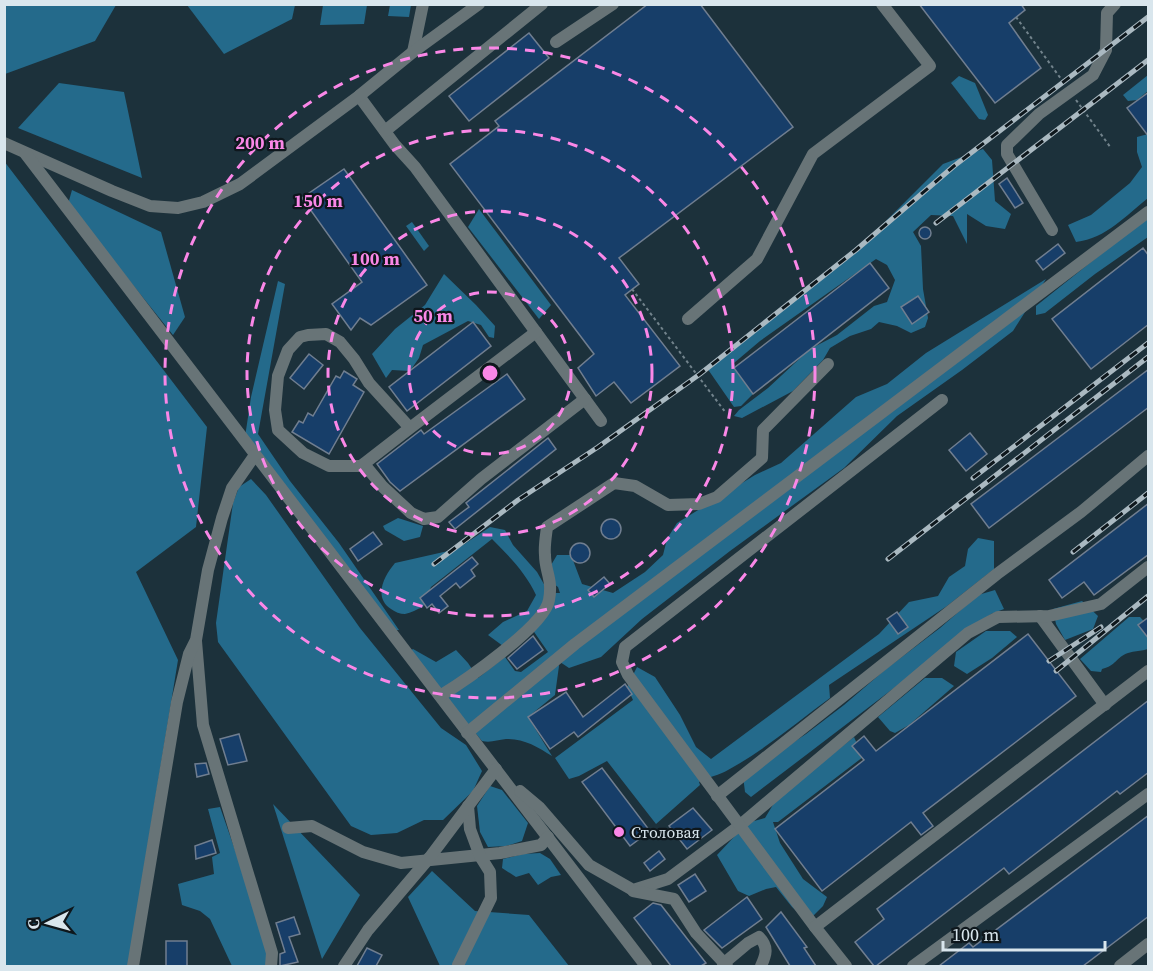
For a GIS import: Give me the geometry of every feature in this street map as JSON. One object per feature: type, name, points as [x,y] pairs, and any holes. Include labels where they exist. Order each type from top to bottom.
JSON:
[{"type":"street","points":[[413,52],[423,4]]},
{"type":"street","points":[[4,143],[150,206],[178,208],[203,202],[240,184],[479,4]]},
{"type":"street","points":[[385,131],[542,4]]},
{"type":"street","points":[[556,42],[613,4]]},
{"type":"street","points":[[688,319],[757,259],[813,154],[930,66],[882,4]]},
{"type":"street","points":[[1052,230],[1007,154],[1007,145],[1039,114],[1093,75],[1106,50],[1107,13],[1115,4]]},
{"type":"street","points":[[359,96],[415,167],[601,421]]},
{"type":"street","points":[[25,153],[646,966]]},
{"type":"street","points":[[467,733],[575,645],[1149,212]]},
{"type":"street","points":[[410,428],[369,383],[340,342],[326,334],[300,337],[288,350],[278,376],[274,410],[279,430],[303,453],[329,466],[361,466],[536,332]]},
{"type":"street","points":[[440,696],[492,662],[533,624],[549,603],[551,581],[544,556],[547,527],[614,483],[635,486],[668,505],[699,504],[717,497],[762,458],[764,430],[828,364]]},
{"type":"street","points":[[364,464],[383,487],[411,513],[424,519],[438,517],[481,479],[585,399]]},
{"type":"street","points":[[846,966],[739,826],[628,675],[622,662],[625,647],[942,400]]},
{"type":"street","points":[[255,455],[232,488],[222,518],[208,570],[196,640],[203,726],[269,942],[272,953],[271,966]]},
{"type":"street","points":[[717,796],[997,574],[1081,512],[1149,456]]},
{"type":"street","points":[[633,891],[668,879],[739,826],[968,633],[998,617],[1049,616],[1101,604],[1149,567]]},
{"type":"street","points":[[1040,616],[1105,705]]},
{"type":"street","points":[[133,966],[146,877],[177,702],[189,654],[196,640]]},
{"type":"street","points":[[815,927],[1149,671]]},
{"type":"street","points":[[344,966],[368,930],[498,771]]},
{"type":"street","points":[[498,771],[539,807],[589,865],[633,891],[674,898],[696,933],[725,965],[748,943],[759,937],[765,943],[766,954],[761,966]]},
{"type":"street","points":[[913,966],[1149,794]]},
{"type":"street","points":[[458,964],[491,898],[490,872],[480,856],[470,829],[468,806]]},
{"type":"street","points":[[288,828],[312,826],[363,852],[401,863],[480,856],[541,845],[548,837]]},
{"type":"street","points":[[1120,966],[1149,944]]},
{"type":"path","points":[[632,290],[726,413]]},
{"type":"shaded area","points":[[5,4],[116,5],[95,41],[5,74]]},
{"type":"shaded area","points":[[187,5],[295,5],[292,19],[224,54]]},
{"type":"shaded area","points":[[323,5],[367,5],[364,24],[320,25]]},
{"type":"shaded area","points":[[390,5],[411,5],[409,17],[388,16]]},
{"type":"shaded area","points":[[1148,75],[1148,91],[1137,100],[1128,101],[1123,95]]},
{"type":"shaded area","points":[[959,76],[975,83],[988,115],[985,120],[979,119],[951,83]]},
{"type":"shaded area","points":[[59,83],[124,92],[142,178],[18,128]]},
{"type":"shaded area","points":[[1148,134],[1148,198],[1106,231],[1087,240],[1076,242],[1068,225],[1091,215],[1130,183],[1142,167],[1137,152],[1137,137]]},
{"type":"shaded area","points":[[983,149],[992,160],[995,201],[1011,214],[1005,229],[986,226],[967,214],[967,244],[953,216],[931,215],[913,232],[921,246],[923,289],[928,318],[925,327],[911,333],[897,326],[879,322],[871,329],[850,336],[830,348],[823,360],[793,391],[742,418],[734,416],[810,349],[837,335],[874,306],[887,302],[895,280],[887,265],[876,259],[760,341],[734,363],[738,374],[753,394],[741,406],[734,407],[707,368],[859,248],[943,164]]},
{"type":"shaded area","points":[[4,161],[207,427],[196,527],[136,572],[178,660],[128,966],[5,966]]},
{"type":"shaded area","points":[[72,190],[161,232],[185,317],[173,335],[68,204]]},
{"type":"shaded area","points":[[479,209],[551,305],[539,319],[468,227]]},
{"type":"shaded area","points":[[1145,219],[1148,219],[1148,237],[1045,313],[1036,315],[1036,306]]},
{"type":"shaded area","points":[[412,222],[429,246],[424,251],[406,226]]},
{"type":"shaded area","points":[[444,274],[495,326],[494,338],[489,337],[481,325],[468,321],[423,345],[419,358],[410,371],[392,370],[386,378],[372,354],[395,329],[425,305]]},
{"type":"shaded area","points":[[1046,279],[1013,331],[897,416],[844,468],[642,619],[601,657],[569,668],[557,660],[559,666],[555,695],[528,717],[552,756],[536,746],[518,740],[482,741],[408,652],[413,649],[436,662],[456,650],[478,678],[505,657],[515,671],[521,672],[548,652],[532,629],[503,646],[488,635],[503,622],[527,611],[536,595],[511,558],[492,539],[431,587],[423,607],[410,613],[399,613],[393,610],[382,599],[384,580],[395,563],[457,549],[490,527],[505,530],[513,545],[537,572],[549,593],[560,593],[558,587],[544,577],[557,555],[571,555],[582,584],[613,593],[645,572],[663,555],[667,539],[677,523],[755,475],[781,463],[856,397],[887,384],[926,353]]},
{"type":"shaded area","points":[[278,281],[285,284],[258,434],[290,481],[339,543],[399,630],[394,630],[245,437],[251,397]]},
{"type":"shaded area","points":[[251,479],[266,495],[360,628],[441,728],[466,745],[482,771],[473,791],[443,820],[424,820],[397,833],[371,835],[351,826],[218,642],[216,623],[233,503],[239,487]]},
{"type":"shaded area","points":[[398,518],[423,526],[420,537],[404,541],[385,530],[383,526]]},
{"type":"shaded area","points":[[978,538],[994,541],[994,569],[947,606],[829,685],[830,698],[768,745],[725,772],[699,782],[700,785],[656,824],[607,761],[569,779],[555,758],[633,700],[627,687],[637,667],[655,677],[680,715],[696,747],[711,759],[879,634],[909,602],[938,596],[949,577],[965,566],[968,549]]},
{"type":"shaded area","points":[[995,590],[1004,609],[991,614],[751,797],[745,792],[743,776],[806,734],[844,705],[978,595]]},
{"type":"shaded area","points":[[1082,601],[1098,616],[1093,629],[1065,640],[1056,624],[1053,609]]},
{"type":"shaded area","points":[[1129,617],[1140,617],[1148,626],[1148,649],[1130,652],[1102,669],[1101,672],[1091,671],[1080,659]]},
{"type":"shaded area","points":[[986,631],[1010,631],[1017,637],[992,658],[967,674],[954,666],[956,652]]},
{"type":"shaded area","points":[[925,678],[942,678],[954,686],[909,725],[895,733],[890,731],[878,717]]},
{"type":"shaded area","points":[[854,737],[863,757],[778,822],[773,822],[780,843],[803,879],[827,897],[823,906],[808,921],[792,907],[776,887],[749,896],[738,891],[717,855],[747,823],[765,818],[777,798]]},
{"type":"shaded area","points":[[490,786],[502,790],[528,823],[522,841],[506,846],[488,847],[480,832],[477,806]]},
{"type":"shaded area","points":[[273,804],[360,895],[322,959]]},
{"type":"shaded area","points":[[220,807],[256,910],[268,954],[267,966],[232,966],[210,919],[200,911],[182,905],[178,884],[214,874],[212,857],[220,853],[208,809]]},
{"type":"shaded area","points":[[540,853],[550,859],[561,875],[551,877],[538,885],[529,873],[516,877],[502,868],[503,859]]},
{"type":"shaded area","points":[[432,871],[475,911],[529,915],[569,966],[440,966],[408,897]]},
{"type":"building","points":[[648,4],[700,4],[793,127],[619,258],[639,284],[625,295],[680,366],[631,403],[614,382],[596,396],[578,368],[594,354],[450,164],[499,126],[495,121]]},
{"type":"building","points":[[919,4],[1021,4],[1025,10],[1009,23],[1041,68],[995,103]]},
{"type":"building","points":[[529,33],[549,58],[469,121],[449,96]]},
{"type":"building","points":[[1149,92],[1149,137],[1127,108]]},
{"type":"building","points":[[344,169],[427,285],[371,325],[360,318],[351,330],[332,304],[362,282],[302,198]]},
{"type":"building","points":[[1007,178],[1023,203],[1015,208],[999,184]]},
{"type":"building","points":[[927,227],[930,228],[930,238],[923,239],[920,238],[919,231],[920,228]]},
{"type":"building","points":[[1058,244],[1065,253],[1043,270],[1036,261]]},
{"type":"building","points":[[1143,248],[1149,256],[1149,324],[1091,369],[1052,319]]},
{"type":"building","points":[[870,263],[889,288],[753,394],[734,368]]},
{"type":"building","points":[[918,296],[929,312],[912,324],[901,307]]},
{"type":"building","points":[[473,322],[491,346],[407,411],[389,387]]},
{"type":"building","points":[[309,354],[323,365],[304,389],[290,378]]},
{"type":"building","points":[[1149,369],[1149,407],[989,528],[971,504]]},
{"type":"building","points":[[344,371],[357,379],[353,385],[364,392],[329,454],[292,432],[299,421],[303,423],[308,413],[313,416],[336,376],[340,378]]},
{"type":"building","points":[[507,374],[525,399],[400,491],[390,482],[377,464],[421,430],[424,434]]},
{"type":"building","points":[[970,433],[987,454],[966,471],[949,450]]},
{"type":"building","points":[[548,438],[556,449],[455,529],[449,522],[469,507],[466,503]]},
{"type":"building","points":[[1149,503],[1149,554],[1094,595],[1084,582],[1062,598],[1049,580]]},
{"type":"building","points":[[611,519],[618,522],[621,529],[618,536],[611,539],[604,536],[601,529],[604,522]]},
{"type":"building","points":[[373,532],[382,544],[358,561],[350,549]]},
{"type":"building","points":[[580,543],[587,546],[590,553],[587,560],[580,563],[573,560],[570,553],[573,546]]},
{"type":"building","points":[[472,557],[478,564],[471,570],[475,576],[460,588],[456,583],[440,596],[448,606],[439,613],[432,604],[427,608],[420,598]]},
{"type":"building","points":[[604,577],[610,584],[594,597],[588,590]]},
{"type":"building","points":[[897,612],[908,627],[898,634],[887,619]]},
{"type":"building","points":[[1149,617],[1149,639],[1138,625]]},
{"type":"building","points":[[1028,634],[1076,696],[923,813],[933,826],[921,835],[911,822],[822,891],[775,829],[864,760],[852,746],[864,736],[876,751]]},
{"type":"building","points":[[533,636],[543,650],[517,669],[508,658]]},
{"type":"building","points":[[625,684],[632,694],[578,737],[574,732],[550,749],[528,717],[566,692],[583,717]]},
{"type":"building","points":[[1149,700],[1149,772],[1120,794],[1117,791],[1009,874],[1004,868],[874,966],[855,942],[884,919],[877,909]]},
{"type":"building","points":[[239,734],[247,761],[228,765],[220,739]]},
{"type":"building","points":[[206,763],[209,774],[197,777],[195,764]]},
{"type":"building","points":[[602,768],[650,831],[630,846],[582,782]]},
{"type":"building","points":[[693,808],[712,830],[687,849],[669,826]]},
{"type":"building","points":[[1149,815],[1149,916],[1083,966],[939,966],[969,943],[973,947]]},
{"type":"building","points":[[212,840],[216,853],[196,859],[195,846]]},
{"type":"building","points":[[659,851],[665,859],[650,871],[644,863]]},
{"type":"building","points":[[695,874],[706,891],[689,902],[678,885]]},
{"type":"building","points":[[747,897],[762,919],[722,948],[704,930]]},
{"type":"building","points":[[653,903],[661,905],[706,963],[701,966],[671,966],[634,918]]},
{"type":"building","points":[[781,912],[807,947],[804,948],[816,966],[790,966],[766,927]]},
{"type":"building","points":[[294,917],[300,934],[289,937],[298,962],[280,966],[280,954],[285,952],[276,923]]},
{"type":"building","points":[[166,941],[187,941],[187,966],[166,966]]},
{"type":"building","points":[[367,948],[382,955],[376,966],[357,966]]},
{"type":"railway","points":[[434,564],[518,500],[598,447],[700,374],[856,250],[954,166],[1148,17]]},
{"type":"railway","points":[[936,223],[1148,60]]},
{"type":"railway","points":[[973,478],[1148,343]]},
{"type":"railway","points":[[888,559],[1148,357]]},
{"type":"railway","points":[[1073,552],[1148,493]]},
{"type":"railway","points":[[1056,671],[1148,596]]},
{"type":"railway","points":[[1049,661],[1101,627]]},
{"type":"place","name":"Столовая","points":[[619,832]]}]
